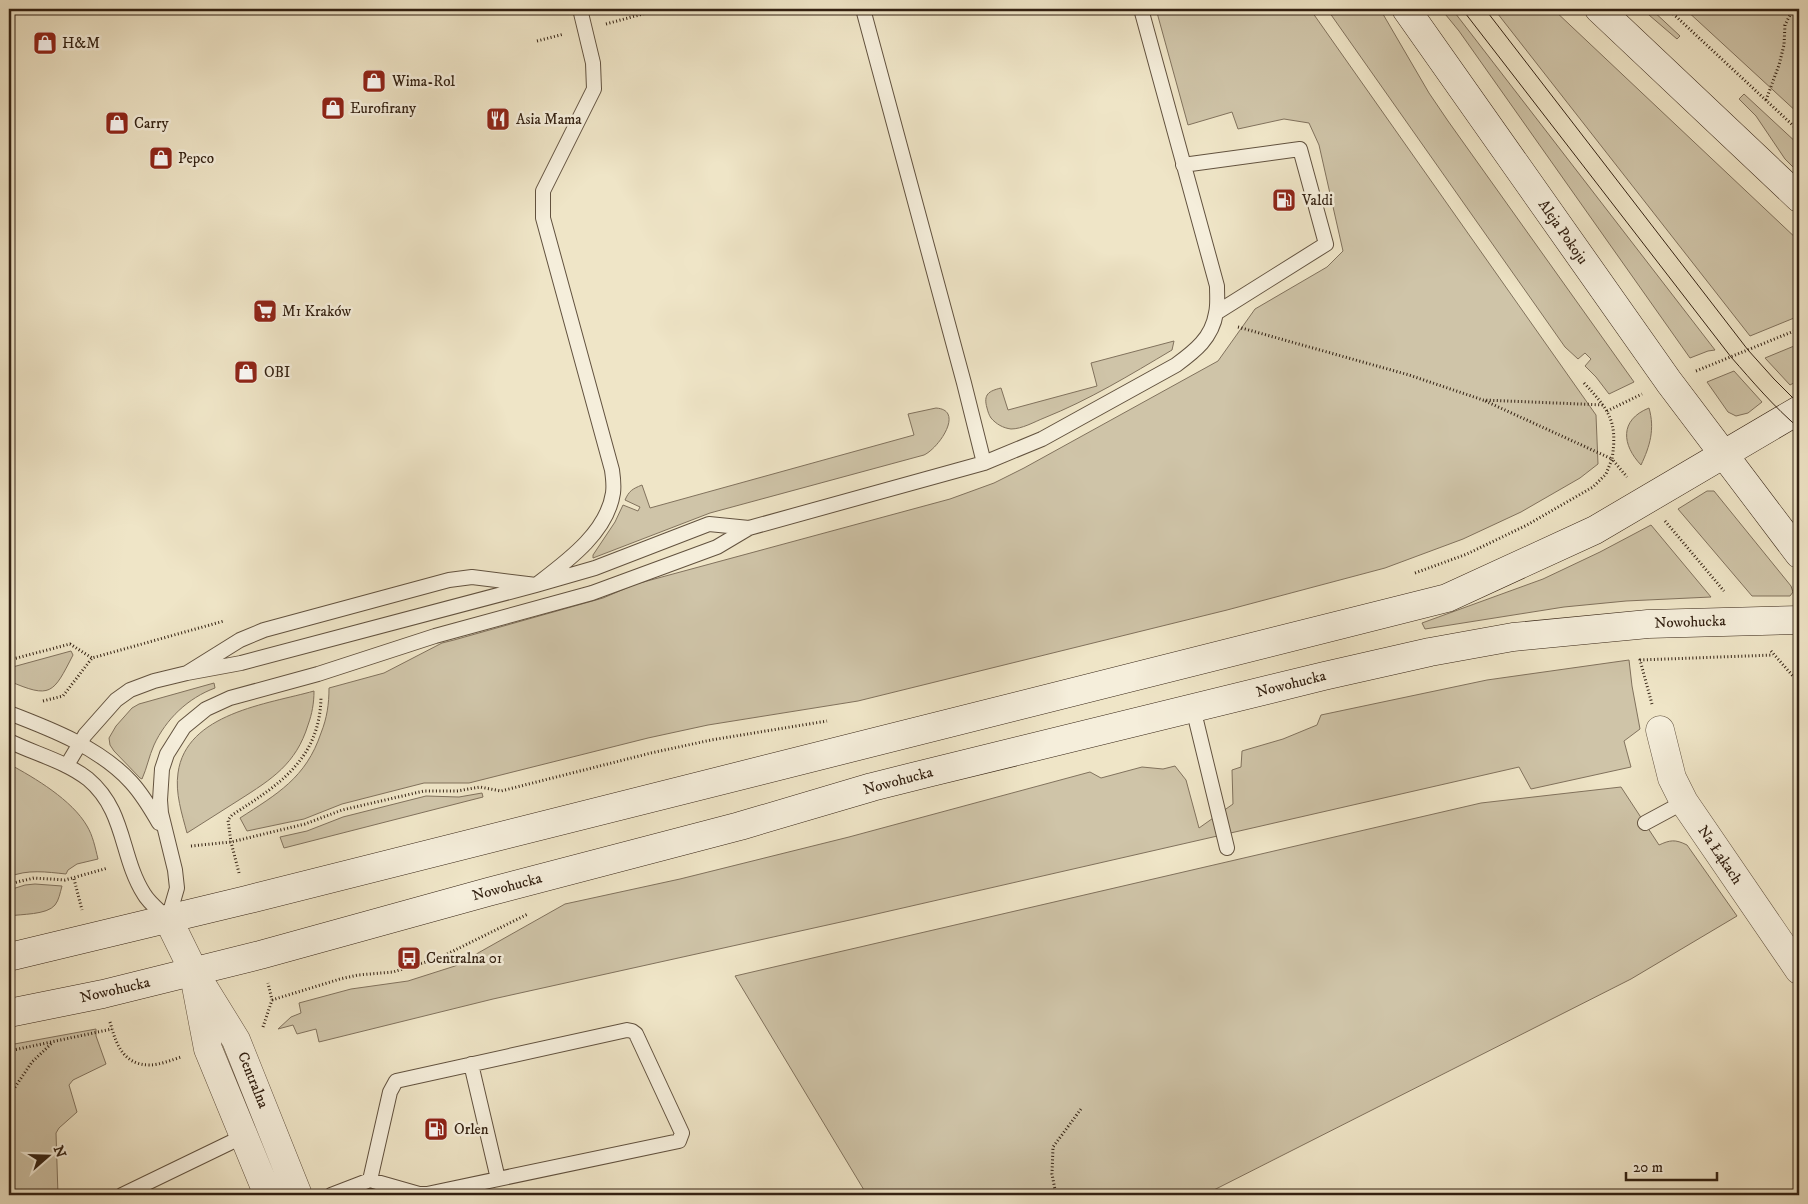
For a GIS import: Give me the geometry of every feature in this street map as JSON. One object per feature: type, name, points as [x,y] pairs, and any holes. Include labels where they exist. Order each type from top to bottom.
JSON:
[{"type":"main road","name":"Aleja Pokoju","points":[[1406,9],[1669,382],[1799,554]]},
{"type":"main road","points":[[1599,9],[1799,198]]},
{"type":"main road","points":[[9,957],[168,919],[1447,598],[1595,530],[1799,410]]},
{"type":"main road","name":"Nowohucka","points":[[9,1013],[103,994],[270,953],[488,892],[740,826],[872,787],[1420,654],[1513,637],[1648,624],[1799,620]]},
{"type":"main road","name":"Na Łąkach","points":[[1656,719],[1672,778],[1684,802],[1799,970]]},
{"type":"main road","name":"Centralna","points":[[168,919],[194,972],[236,1040],[298,1195]]},
{"type":"main road","name":"Centralna","points":[[194,972],[208,1049],[268,1195]]},
{"type":"lane","points":[[187,673],[240,640],[264,630],[449,580],[472,577],[536,585],[560,566],[591,536],[608,510],[613,494],[612,470],[543,218],[543,191],[594,89],[593,63],[580,9]]},
{"type":"lane","points":[[862,9],[964,382],[984,463]]},
{"type":"lane","points":[[9,741],[67,766],[90,780],[106,798],[116,817],[134,874],[144,896],[168,919],[177,888],[160,800],[162,769],[167,754],[184,727],[206,709],[230,698],[318,674],[435,636],[592,593],[717,547],[749,528],[984,463],[1042,439],[1176,365],[1197,350],[1211,330],[1216,313],[1217,286],[1182,165],[1141,9]]},
{"type":"lane","points":[[1182,165],[1300,149],[1326,244],[1216,313]]},
{"type":"lane","points":[[67,766],[80,744],[116,700],[130,690],[187,673],[241,663],[536,585],[595,568],[709,524],[749,528]]},
{"type":"lane","points":[[1193,708],[1227,848]]},
{"type":"lane","points":[[9,713],[80,744],[110,763],[131,782],[165,832]]},
{"type":"lane","points":[[1646,823],[1684,802]]},
{"type":"lane","points":[[331,1195],[370,1180],[423,1194],[679,1141],[682,1133],[636,1034],[627,1030],[396,1081],[390,1092],[370,1180]]},
{"type":"lane","points":[[470,1064],[498,1179]]},
{"type":"lane","points":[[122,1195],[148,1188],[244,1136]]},
{"type":"path","points":[[599,26],[661,9]]},
{"type":"path","points":[[1668,9],[1799,131]]},
{"type":"path","points":[[1766,100],[1780,65],[1785,25],[1793,9]]},
{"type":"path","points":[[537,41],[572,32]]},
{"type":"path","points":[[1216,313],[1237,327],[1409,375],[1484,400],[1612,459],[1630,480]]},
{"type":"path","points":[[1698,370],[1799,328]]},
{"type":"path","points":[[1407,576],[1467,554],[1527,525],[1593,487],[1606,474],[1612,459],[1615,442],[1613,422],[1604,405],[1584,383]]},
{"type":"path","points":[[1607,411],[1641,394]]},
{"type":"path","points":[[1484,400],[1604,405]]},
{"type":"path","points":[[1662,517],[1725,593]]},
{"type":"path","points":[[37,703],[63,696],[92,658],[225,621]]},
{"type":"path","points":[[9,660],[70,644],[92,658]]},
{"type":"path","points":[[1770,650],[1799,683]]},
{"type":"path","points":[[1656,719],[1640,660],[1774,655]]},
{"type":"path","points":[[238,870],[228,820],[232,815],[285,778],[304,755],[317,726],[321,709],[321,690]]},
{"type":"path","points":[[190,846],[231,842],[305,824],[342,810],[424,791],[457,791],[480,787],[502,791],[651,753],[711,740],[834,720]]},
{"type":"path","points":[[105,859],[107,868]]},
{"type":"path","points":[[9,884],[34,878],[74,879],[114,866]]},
{"type":"path","points":[[74,879],[83,916]]},
{"type":"path","points":[[272,1000],[340,979],[358,975],[393,972],[439,958],[531,912]]},
{"type":"path","points":[[261,1031],[272,1000],[268,985]]},
{"type":"path","points":[[110,1023],[119,1049],[131,1060],[150,1065],[184,1057]]},
{"type":"path","points":[[9,1051],[112,1029]]},
{"type":"path","points":[[9,1096],[32,1062],[53,1042]]},
{"type":"path","points":[[1056,1195],[1052,1174],[1052,1147],[1081,1110]]},
{"type":"path","points":[[681,1195],[702,1191],[709,1195]]},
{"type":"shaded area","points":[[1156,9],[1310,9],[1596,415],[1598,464],[1580,478],[1521,512],[1463,539],[1385,568],[1227,610],[858,701],[708,725],[648,738],[469,783],[424,783],[342,804],[304,819],[247,831],[240,818],[289,783],[299,773],[315,749],[325,722],[329,688],[384,673],[442,643],[603,598],[636,584],[950,499],[994,483],[1218,361],[1255,309],[1327,267],[1343,251],[1319,145],[1309,123],[1284,119],[1238,129],[1232,112],[1188,125]]},
{"type":"shaded area","points":[[1327,9],[1380,9],[1429,93],[1448,121],[1634,382],[1609,394],[1585,366],[1591,359],[1585,353],[1578,359],[1565,347]]},
{"type":"shaded area","points":[[1441,9],[1452,9],[1715,350],[1690,358],[1459,31]]},
{"type":"shaded area","points":[[1494,9],[1553,9],[1799,241],[1799,316],[1750,336]]},
{"type":"shaded area","points":[[1642,9],[1651,9],[1680,36],[1677,39]]},
{"type":"shaded area","points":[[1685,9],[1799,9],[1799,114]]},
{"type":"shaded area","points":[[1744,94],[1799,145],[1799,173],[1785,159],[1756,116],[1739,99]]},
{"type":"shaded area","points":[[1174,341],[1172,350],[1125,378],[1061,411],[1028,425],[1015,429],[1005,428],[991,418],[986,399],[993,390],[1001,388],[1008,410],[1097,386],[1091,363]]},
{"type":"shaded area","points":[[1799,344],[1799,380],[1790,385],[1765,358]]},
{"type":"shaded area","points":[[1734,371],[1762,402],[1748,413],[1736,416],[1728,412],[1707,382]]},
{"type":"shaded area","points":[[936,408],[944,410],[948,415],[949,422],[942,438],[924,455],[710,513],[593,558],[623,505],[638,511],[640,507],[625,500],[633,489],[639,486],[642,485],[650,508],[914,435],[908,414]]},
{"type":"shaded area","points":[[1649,408],[1652,423],[1651,437],[1641,465],[1627,441],[1628,426],[1639,413]]},
{"type":"shaded area","points":[[1707,491],[1714,491],[1791,586],[1793,592],[1790,596],[1752,596],[1678,509]]},
{"type":"shaded area","points":[[1651,525],[1711,597],[1626,601],[1564,607],[1425,629],[1422,623],[1543,579]]},
{"type":"shaded area","points":[[71,651],[73,655],[66,668],[55,685],[49,689],[42,691],[34,690],[9,681],[9,668]]},
{"type":"shaded area","points":[[1629,660],[1640,729],[1624,741],[1631,767],[1531,789],[1519,767],[859,918],[493,999],[319,1042],[316,1029],[297,1034],[293,1025],[278,1029],[291,1017],[301,1013],[299,1003],[351,989],[408,981],[455,966],[565,904],[680,879],[849,837],[1090,772],[1101,778],[1142,767],[1163,769],[1175,766],[1186,780],[1199,828],[1233,804],[1232,770],[1241,767],[1242,751],[1283,739],[1317,725],[1321,715],[1487,680]]},
{"type":"shaded area","points":[[214,683],[215,688],[196,697],[171,718],[154,745],[142,779],[110,745],[109,738],[116,726],[132,708],[139,704]]},
{"type":"shaded area","points":[[314,691],[314,700],[308,725],[303,739],[290,760],[262,785],[187,833],[178,796],[177,781],[184,753],[196,737],[212,724],[232,714]]},
{"type":"shaded area","points":[[9,764],[52,790],[72,807],[89,830],[98,859],[77,864],[68,870],[66,874],[30,872],[9,877]]},
{"type":"shaded area","points":[[1621,787],[1659,845],[1673,841],[1687,845],[1737,916],[1631,979],[1204,1195],[867,1195],[735,976],[1481,803]]},
{"type":"shaded area","points":[[482,793],[483,797],[284,848],[280,837],[307,831],[343,817],[426,796],[459,797]]},
{"type":"shaded area","points":[[35,884],[62,886],[55,905],[46,911],[34,914],[9,916],[9,890]]},
{"type":"shaded area","points":[[96,1029],[96,1036],[106,1064],[73,1080],[69,1085],[77,1112],[56,1133],[58,1195],[9,1195],[9,1045]]},
{"type":"tram line","points":[[1462,9],[1731,357],[1772,403],[1799,428]]},
{"type":"tram line","points":[[1485,9],[1748,350],[1799,404]]},
{"type":"place","name":"H&M","points":[[45,43]]},
{"type":"place","name":"Wima-Rol","points":[[374,81]]},
{"type":"place","name":"Eurofirany","points":[[333,108]]},
{"type":"place","name":"Asia Mama","points":[[498,119]]},
{"type":"place","name":"Carry","points":[[117,123]]},
{"type":"place","name":"Pepco","points":[[161,158]]},
{"type":"place","name":"Valdi","points":[[1284,200]]},
{"type":"place","name":"M1 Kraków","points":[[265,311]]},
{"type":"place","name":"OBI","points":[[246,372]]},
{"type":"place","name":"Centralna 01","points":[[409,958]]},
{"type":"place","name":"Orlen","points":[[436,1129]]}]
